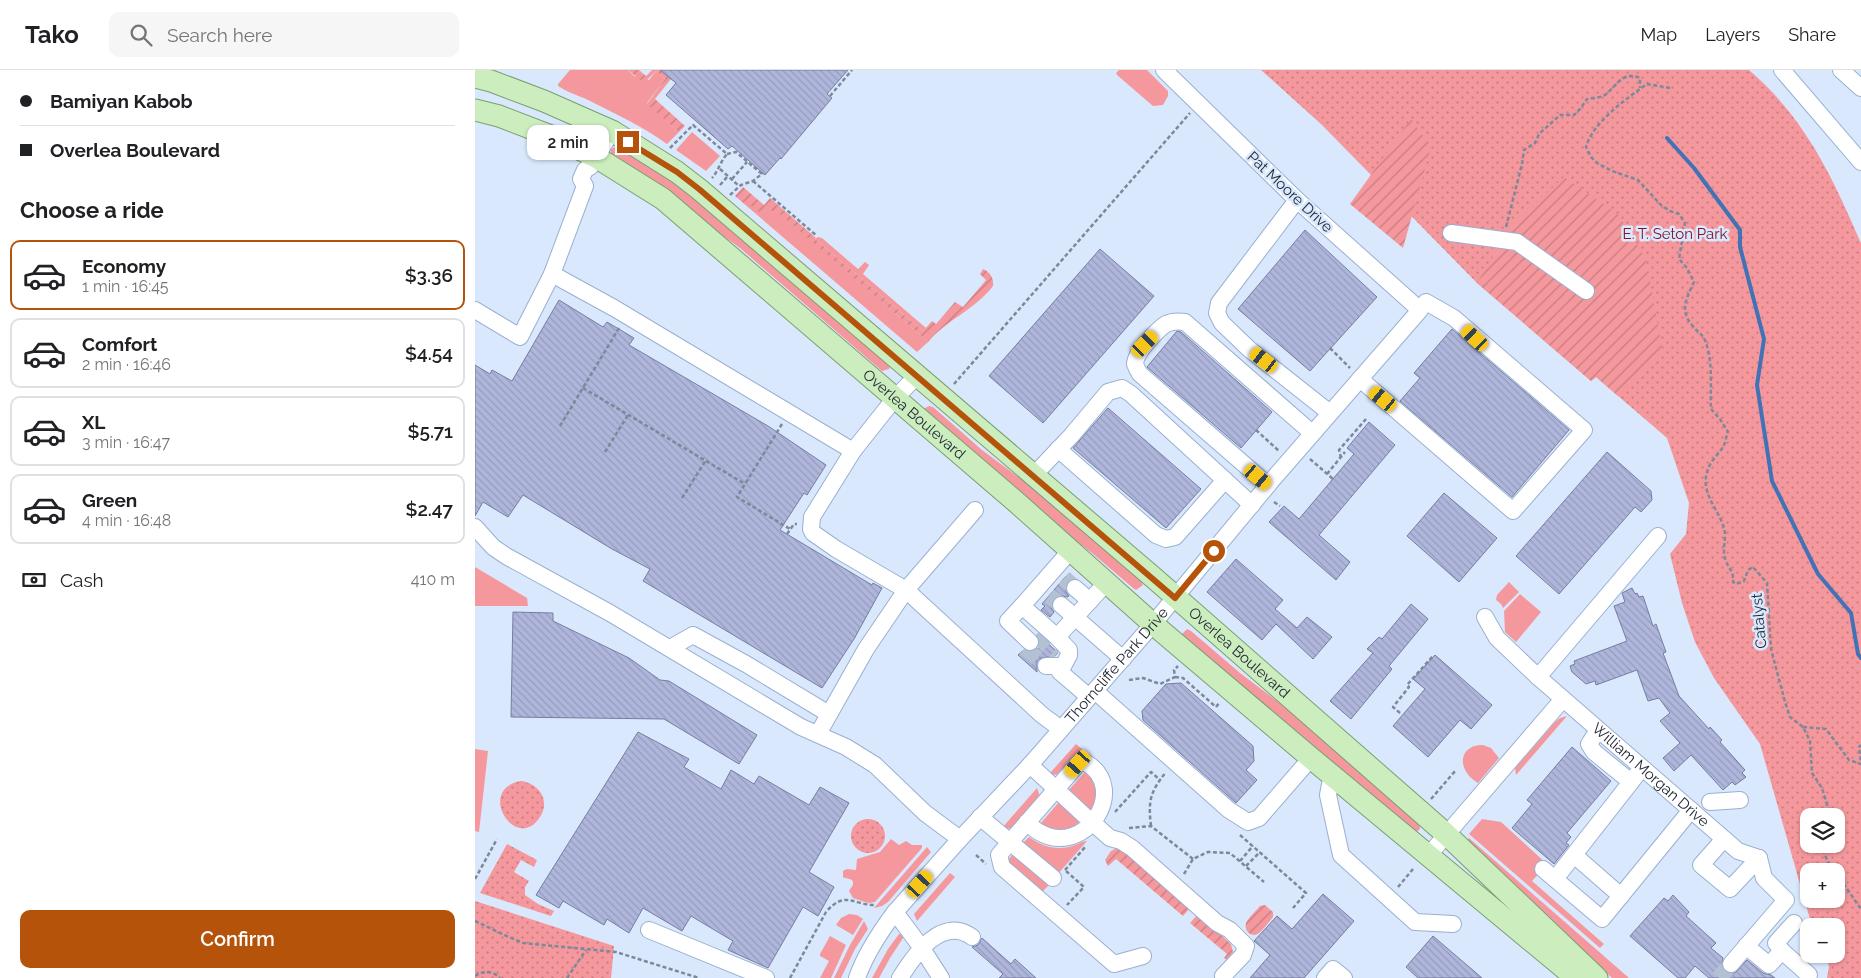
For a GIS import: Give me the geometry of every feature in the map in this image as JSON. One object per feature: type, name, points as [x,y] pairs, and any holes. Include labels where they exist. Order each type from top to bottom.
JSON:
[{"type":"main road","name":"Overlea Boulevard","points":[[475,77],[491,80],[544,100],[612,132],[677,172],[699,189],[1175,598],[1446,834],[1597,978]]},
{"type":"main road","name":"Overlea Boulevard","points":[[475,110],[499,116],[551,136],[593,162],[663,200],[1071,550],[1153,624],[1332,774],[1421,863],[1576,978]]},
{"type":"street","name":"Pat Moore Drive","points":[[1164,70],[1297,200],[1423,306],[1454,318],[1584,430],[1513,511],[1356,374]]},
{"type":"street","points":[[1782,70],[1861,162]]},
{"type":"street","points":[[1841,70],[1861,88]]},
{"type":"street","points":[[475,310],[520,337],[552,274],[585,186],[581,179],[585,170],[593,162],[612,132]]},
{"type":"street","points":[[1297,200],[1219,303],[1217,313],[1222,323],[1249,348],[1330,413]]},
{"type":"street","points":[[1451,233],[1517,242],[1586,291]]},
{"type":"street","points":[[552,274],[626,316],[853,452]]},
{"type":"street","name":"Thorncliffe Park Drive","points":[[857,978],[886,924],[895,912],[1030,764],[1153,624],[1330,413],[1356,374],[1423,306]]},
{"type":"street","points":[[1268,485],[1140,374],[1135,365],[1145,344],[1167,324],[1177,321],[1185,322],[1312,433]]},
{"type":"street","points":[[917,376],[895,398],[853,452],[812,517],[811,529],[813,533],[836,549],[906,590],[1042,715],[1061,729]]},
{"type":"street","points":[[1033,476],[1108,392],[1116,388],[1122,388],[1138,400],[1252,505]]},
{"type":"street","points":[[1058,449],[1156,535],[1166,539],[1175,537],[1225,480]]},
{"type":"street","points":[[819,734],[866,649],[906,590],[975,510]]},
{"type":"street","points":[[475,526],[493,547],[670,648],[801,727],[846,747],[875,765],[925,813],[960,839]]},
{"type":"street","points":[[1538,677],[1658,536]]},
{"type":"street","points":[[1022,606],[1057,587],[1071,550]]},
{"type":"street","points":[[1057,637],[1107,582]]},
{"type":"street","points":[[1057,587],[1082,609],[1123,659]]},
{"type":"street","points":[[1057,587],[1082,609]]},
{"type":"street","points":[[1022,606],[1024,636]]},
{"type":"street","points":[[1022,606],[1069,650],[1069,655],[1054,664],[1229,810],[1248,822],[1259,818],[1311,758]]},
{"type":"street","name":"William Morgan Drive","points":[[1485,617],[1497,638],[1598,730],[1738,851],[1759,858]]},
{"type":"street","points":[[670,648],[693,636],[746,664],[829,714]]},
{"type":"street","points":[[1421,863],[1563,699]]},
{"type":"street","points":[[1598,730],[1589,744],[1594,752],[1631,782]]},
{"type":"street","points":[[1027,822],[1039,832],[1054,838],[1063,838],[1082,832],[1089,820],[1099,813],[1103,802],[1104,794],[1100,776],[1092,766],[1085,762],[1078,764],[1027,822],[999,855],[1001,867],[1114,964],[1143,956]]},
{"type":"street","points":[[1030,764],[1110,838],[1121,841],[1132,848],[1217,923],[1230,930],[1246,946],[1243,955],[1223,976],[1224,978]]},
{"type":"street","points":[[1642,768],[1573,855],[1549,874],[1601,919],[1691,810]]},
{"type":"street","points":[[1332,774],[1328,796],[1341,855],[1415,922],[1453,924]]},
{"type":"street","points":[[1710,802],[1740,800]]},
{"type":"street","points":[[980,817],[1053,878]]},
{"type":"street","points":[[1725,839],[1701,865],[1730,889],[1759,858]]},
{"type":"street","points":[[1573,855],[1621,896]]},
{"type":"street","points":[[1731,964],[1756,941],[1786,900],[1764,878],[1759,858]]},
{"type":"street","points":[[895,912],[921,946],[941,978]]},
{"type":"street","points":[[1794,922],[1776,943],[1782,951],[1809,975]]},
{"type":"street","points":[[649,930],[766,978]]},
{"type":"street","points":[[900,978],[921,946],[937,936],[951,931],[961,931],[972,938]]},
{"type":"street","points":[[1756,941],[1769,965],[1782,951]]},
{"type":"street","points":[[1325,978],[1333,969],[1344,978]]},
{"type":"path","points":[[829,96],[852,70]]},
{"type":"path","points":[[1501,240],[1506,229],[1524,150],[1535,143],[1539,134],[1560,115],[1574,115],[1587,99],[1603,96],[1616,82],[1625,77],[1635,76],[1640,78],[1640,89]]},
{"type":"path","points":[[1640,89],[1647,84],[1670,88]]},
{"type":"path","name":"Catalyst","points":[[1640,89],[1597,125],[1589,137],[1586,147],[1591,157],[1597,163],[1612,171],[1638,180],[1661,205],[1679,214],[1685,223],[1679,259],[1687,268],[1694,282],[1685,302],[1684,312],[1692,325],[1703,334],[1710,362],[1711,409],[1728,432],[1723,446],[1707,469],[1708,495],[1725,534],[1723,551],[1727,564],[1732,570],[1733,582],[1736,584],[1744,581],[1748,570],[1753,567],[1767,583],[1771,649],[1789,717],[1803,727],[1810,741],[1812,773],[1822,788],[1828,808]]},
{"type":"path","points":[[951,388],[1192,110]]},
{"type":"path","points":[[670,149],[693,124],[727,154]]},
{"type":"path","points":[[711,179],[720,170],[720,163],[727,154],[736,152],[762,174],[753,181],[739,186],[730,194]]},
{"type":"path","points":[[731,180],[747,162]]},
{"type":"path","points":[[720,170],[739,186]]},
{"type":"path","points":[[720,185],[727,176]]},
{"type":"path","points":[[753,181],[817,236]]},
{"type":"path","points":[[560,426],[626,316]]},
{"type":"path","points":[[1330,348],[1356,374]]},
{"type":"path","points":[[583,388],[745,484]]},
{"type":"path","points":[[788,413],[737,497],[790,530]]},
{"type":"path","points":[[605,452],[628,415]]},
{"type":"path","points":[[1341,458],[1339,450],[1366,419]]},
{"type":"path","points":[[1256,430],[1289,460]]},
{"type":"path","points":[[1327,474],[1345,452]]},
{"type":"path","points":[[1310,459],[1333,479]]},
{"type":"path","points":[[682,498],[706,460]]},
{"type":"path","points":[[1274,502],[1280,506]]},
{"type":"path","points":[[1400,713],[1393,707],[1409,687],[1407,685],[1433,656]]},
{"type":"path","points":[[1175,677],[1174,670],[1179,664]]},
{"type":"path","points":[[1129,680],[1143,678],[1160,684],[1175,677],[1183,678],[1216,707],[1222,700]]},
{"type":"path","points":[[1803,727],[1826,729],[1849,760],[1861,764],[1859,747],[1861,745]]},
{"type":"path","points":[[1430,801],[1457,770]]},
{"type":"path","points":[[1110,818],[1151,772],[1160,780]]},
{"type":"path","points":[[1151,826],[1150,798],[1166,772]]},
{"type":"path","points":[[1122,829],[1151,826],[1193,859]]},
{"type":"path","points":[[1239,834],[1306,893],[1293,908]]},
{"type":"path","points":[[475,879],[497,839]]},
{"type":"path","points":[[1065,909],[1084,887],[1065,870],[1091,840]]},
{"type":"path","points":[[1241,861],[1253,846]]},
{"type":"path","points":[[1180,880],[1193,859],[1208,852],[1230,853],[1264,882]]},
{"type":"path","points":[[1247,866],[1260,852]]},
{"type":"path","points":[[1247,854],[1253,860]]},
{"type":"path","points":[[1389,898],[1421,863]]},
{"type":"path","points":[[1845,884],[1861,909]]},
{"type":"path","points":[[790,978],[832,905],[844,899],[875,905]]},
{"type":"path","points":[[475,921],[523,943],[616,952],[699,978]]},
{"type":"path","points":[[567,978],[586,950]]},
{"type":"path","points":[[475,976],[483,972],[490,972],[500,978]]},
{"type":"green space","points":[[570,70],[628,70],[634,76],[649,80],[656,71],[665,79],[647,103],[679,132],[667,144],[628,120],[568,92],[558,86],[558,84]]},
{"type":"green space","points":[[628,70],[639,70],[646,76],[652,70],[660,70],[671,79],[655,99],[685,126],[679,132],[647,104],[665,79],[656,71],[644,83]]},
{"type":"green space","points":[[1119,70],[1147,70],[1168,91],[1168,96],[1163,105],[1153,106],[1117,75],[1116,73]]},
{"type":"green space","name":"E. T. Seton Park","points":[[1261,70],[1749,70],[1769,88],[1786,108],[1828,171],[1861,243],[1861,978],[1827,978],[1828,963],[1845,963],[1845,918],[1810,918],[1807,908],[1845,908],[1845,863],[1800,863],[1800,884],[1760,744],[1714,678],[1695,642],[1682,603],[1670,554],[1686,534],[1689,503],[1667,438],[1596,377],[1591,381],[1477,283],[1322,125]]},
{"type":"green space","points":[[1411,119],[1431,147],[1403,248],[1350,204]]},
{"type":"green space","points":[[692,132],[720,156],[706,171],[676,150]]},
{"type":"green space","points":[[618,144],[669,174],[890,366],[889,369],[882,371],[740,248],[611,155],[611,150]]},
{"type":"green space","points":[[1564,177],[1618,214],[1646,259],[1663,353],[1618,396],[1596,377],[1591,381],[1477,283],[1512,225]]},
{"type":"green space","points":[[743,187],[764,205],[770,198],[923,331],[932,321],[936,324],[955,302],[963,307],[986,280],[980,274],[983,269],[991,276],[993,286],[978,301],[943,327],[928,342],[779,213],[777,215],[769,208],[763,215],[751,206],[749,208],[735,196]]},
{"type":"green space","points":[[751,206],[769,208],[779,212],[928,342],[917,352],[749,208]]},
{"type":"green space","points":[[818,237],[822,238],[858,269],[865,262],[869,265],[863,274],[926,328],[923,331],[815,239]]},
{"type":"green space","points":[[929,406],[933,407],[982,450],[1044,496],[1140,579],[1143,585],[1136,590],[1133,588],[1092,553],[1036,511],[923,409]]},
{"type":"green space","points":[[475,567],[527,598],[528,606],[475,606]]},
{"type":"green space","points":[[1509,582],[1519,592],[1503,608],[1496,600],[1497,595]]},
{"type":"green space","points":[[1520,594],[1541,612],[1516,642],[1505,632],[1504,611]]},
{"type":"green space","points":[[1187,629],[1240,673],[1306,723],[1419,823],[1420,829],[1414,834],[1181,635]]},
{"type":"green space","points":[[1567,716],[1516,775],[1515,768],[1555,722]]},
{"type":"green space","points":[[1076,744],[1082,749],[1061,774],[1051,775],[1050,773]]},
{"type":"green space","points":[[1483,745],[1491,748],[1499,758],[1478,783],[1466,772],[1463,766],[1463,759],[1468,749]]},
{"type":"green space","points":[[475,749],[488,751],[479,832],[475,831]]},
{"type":"green space","points":[[1086,771],[1094,786],[1096,796],[1089,812],[1067,792]]},
{"type":"green space","points":[[521,781],[533,785],[541,793],[544,804],[540,817],[530,826],[520,828],[511,824],[504,816],[500,806],[501,795],[508,786]]},
{"type":"green space","points":[[1037,788],[1040,796],[1014,827],[1002,828]]},
{"type":"green space","points":[[1059,802],[1081,820],[1072,827],[1062,830],[1040,824]]},
{"type":"green space","points":[[868,819],[875,820],[880,824],[884,829],[884,843],[880,848],[875,852],[868,853],[861,852],[856,848],[852,843],[851,836],[852,829],[856,824],[861,820]]},
{"type":"green space","points":[[1482,819],[1501,822],[1547,864],[1532,881],[1604,944],[1600,948],[1469,834]]},
{"type":"green space","points":[[1029,837],[1039,843],[1055,848],[1087,841],[1057,875],[1021,845]]},
{"type":"green space","points":[[1469,838],[1629,978],[1612,978],[1468,845],[1466,841]]},
{"type":"green space","points":[[891,839],[899,845],[906,841],[912,845],[922,845],[922,848],[875,902],[868,903],[853,898],[849,891],[853,881],[843,877],[843,871],[847,869],[856,870],[857,859],[880,852]]},
{"type":"green space","points":[[507,844],[537,860],[534,867],[521,860],[514,872],[529,881],[525,887],[525,895],[538,904],[554,911],[551,916],[480,893]]},
{"type":"green space","points":[[927,847],[931,852],[888,902],[874,908]]},
{"type":"green space","points":[[1117,848],[1121,849],[1190,908],[1183,916],[1116,859],[1108,866],[1105,860],[1111,851]]},
{"type":"green space","points":[[1014,853],[1050,884],[1042,892],[1007,861]]},
{"type":"green space","points":[[950,873],[955,877],[917,921],[914,914]]},
{"type":"green space","points":[[475,901],[614,946],[611,978],[475,978]]},
{"type":"green space","points":[[1265,905],[1273,912],[1273,917],[1259,933],[1253,935],[1246,928],[1247,921],[1260,906]]},
{"type":"green space","points":[[849,914],[857,915],[863,919],[853,935],[836,925],[841,918]]},
{"type":"green space","points":[[1198,914],[1231,944],[1233,952],[1227,960],[1224,958],[1227,954],[1190,923]]},
{"type":"green space","points":[[864,921],[868,929],[855,949],[841,978],[834,978],[850,945]]},
{"type":"green space","points":[[899,934],[905,935],[879,978],[872,978],[888,949]]},
{"type":"green space","points":[[830,936],[846,945],[831,978],[820,978],[829,961],[820,956],[820,954]]},
{"type":"building","points":[[660,70],[848,70],[827,94],[832,98],[781,159],[765,175],[732,146],[728,149],[666,95],[676,83]]},
{"type":"building","points":[[1305,230],[1377,297],[1310,371],[1238,309]]},
{"type":"building","points":[[1100,249],[1154,296],[1043,423],[989,376]]},
{"type":"building","points":[[559,300],[603,327],[607,322],[634,338],[629,345],[768,426],[826,465],[807,495],[804,493],[780,530],[872,585],[873,583],[882,588],[854,639],[822,688],[643,581],[650,569],[612,549],[523,495],[508,517],[483,502],[475,516],[475,365],[490,374],[492,370],[512,381]]},
{"type":"building","points":[[1452,329],[1569,430],[1512,497],[1400,401],[1420,378],[1414,373]]},
{"type":"building","points":[[1177,331],[1181,332],[1272,412],[1241,448],[1147,367]]},
{"type":"building","points":[[1108,408],[1201,489],[1166,528],[1073,448]]},
{"type":"building","points":[[1369,422],[1395,445],[1319,535],[1350,562],[1336,580],[1269,522],[1284,506],[1299,519],[1354,454],[1347,448]]},
{"type":"building","points":[[1607,452],[1651,491],[1652,500],[1641,512],[1635,507],[1559,594],[1516,556]]},
{"type":"building","points":[[1444,493],[1497,538],[1459,582],[1407,536]]},
{"type":"building","points":[[1236,559],[1283,600],[1275,609],[1297,628],[1307,617],[1332,637],[1313,659],[1276,624],[1262,640],[1207,592]]},
{"type":"building","points":[[1066,576],[1070,580],[1065,587],[1069,596],[1058,595],[1053,599],[1051,608],[1054,612],[1050,617],[1041,610],[1045,606],[1042,604]]},
{"type":"building","points":[[1632,588],[1639,597],[1643,596],[1653,626],[1656,624],[1666,652],[1663,653],[1679,696],[1709,729],[1710,727],[1722,740],[1720,742],[1745,770],[1742,773],[1746,777],[1735,785],[1732,782],[1723,790],[1691,755],[1674,771],[1663,758],[1680,743],[1660,721],[1670,713],[1659,698],[1648,701],[1637,670],[1596,685],[1595,681],[1586,684],[1572,672],[1570,666],[1575,664],[1574,661],[1627,641],[1614,606],[1625,602],[1622,593]]},
{"type":"building","points":[[1411,604],[1428,619],[1389,666],[1392,669],[1351,719],[1330,701],[1373,653],[1367,649],[1379,637],[1382,639]]},
{"type":"building","points":[[513,612],[553,613],[553,621],[629,658],[660,680],[669,681],[757,735],[739,764],[664,719],[511,717]]},
{"type":"building","points":[[1038,634],[1058,653],[1055,656],[1041,658],[1037,661],[1037,672],[1018,655],[1024,650],[1032,652],[1038,649],[1040,644]]},
{"type":"building","points":[[1435,655],[1492,705],[1471,729],[1460,720],[1428,757],[1393,726],[1425,689],[1413,679]]},
{"type":"building","points":[[1181,683],[1253,746],[1254,761],[1246,770],[1257,780],[1236,803],[1143,720],[1142,711],[1166,684]]},
{"type":"building","points":[[638,732],[689,759],[684,767],[721,789],[731,770],[754,784],[759,776],[809,805],[820,787],[849,803],[809,872],[834,887],[818,916],[803,907],[768,968],[728,950],[733,941],[691,916],[682,931],[643,908],[629,933],[607,919],[604,925],[563,901],[559,908],[536,895]]},
{"type":"building","points":[[1572,747],[1611,781],[1567,833],[1571,837],[1566,843],[1569,845],[1554,864],[1512,828],[1532,804],[1527,800]]},
{"type":"building","points":[[1323,894],[1354,921],[1304,978],[1250,978],[1270,955],[1254,941],[1277,916],[1292,929]]},
{"type":"building","points":[[1673,895],[1689,912],[1686,916],[1716,943],[1711,948],[1723,958],[1721,967],[1725,972],[1735,973],[1747,960],[1763,973],[1775,978],[1709,978],[1695,966],[1685,978],[1678,978],[1630,936],[1664,898],[1668,901]]},
{"type":"building","points":[[1433,936],[1482,978],[1418,978],[1406,967]]},
{"type":"building","points":[[982,938],[1011,964],[1015,959],[1036,978],[999,978],[1003,974],[972,947],[978,945]]},
{"type":"waterway","points":[[1667,138],[1694,168],[1740,230],[1740,247],[1764,339],[1757,385],[1772,481],[1818,574],[1851,613],[1858,654],[1861,658]]},
{"type":"tunnel","points":[[1064,578],[1075,588]]},
{"type":"tunnel","points":[[1049,596],[1061,605]]},
{"type":"tunnel","points":[[1036,635],[1057,654]]},
{"type":"tunnel","points":[[1025,648],[1046,666]]},
{"type":"tunnel","points":[[1719,978],[1731,964]]},
{"type":"route","points":[[628,142],[677,172],[699,189],[1175,598],[1214,551]]}]
